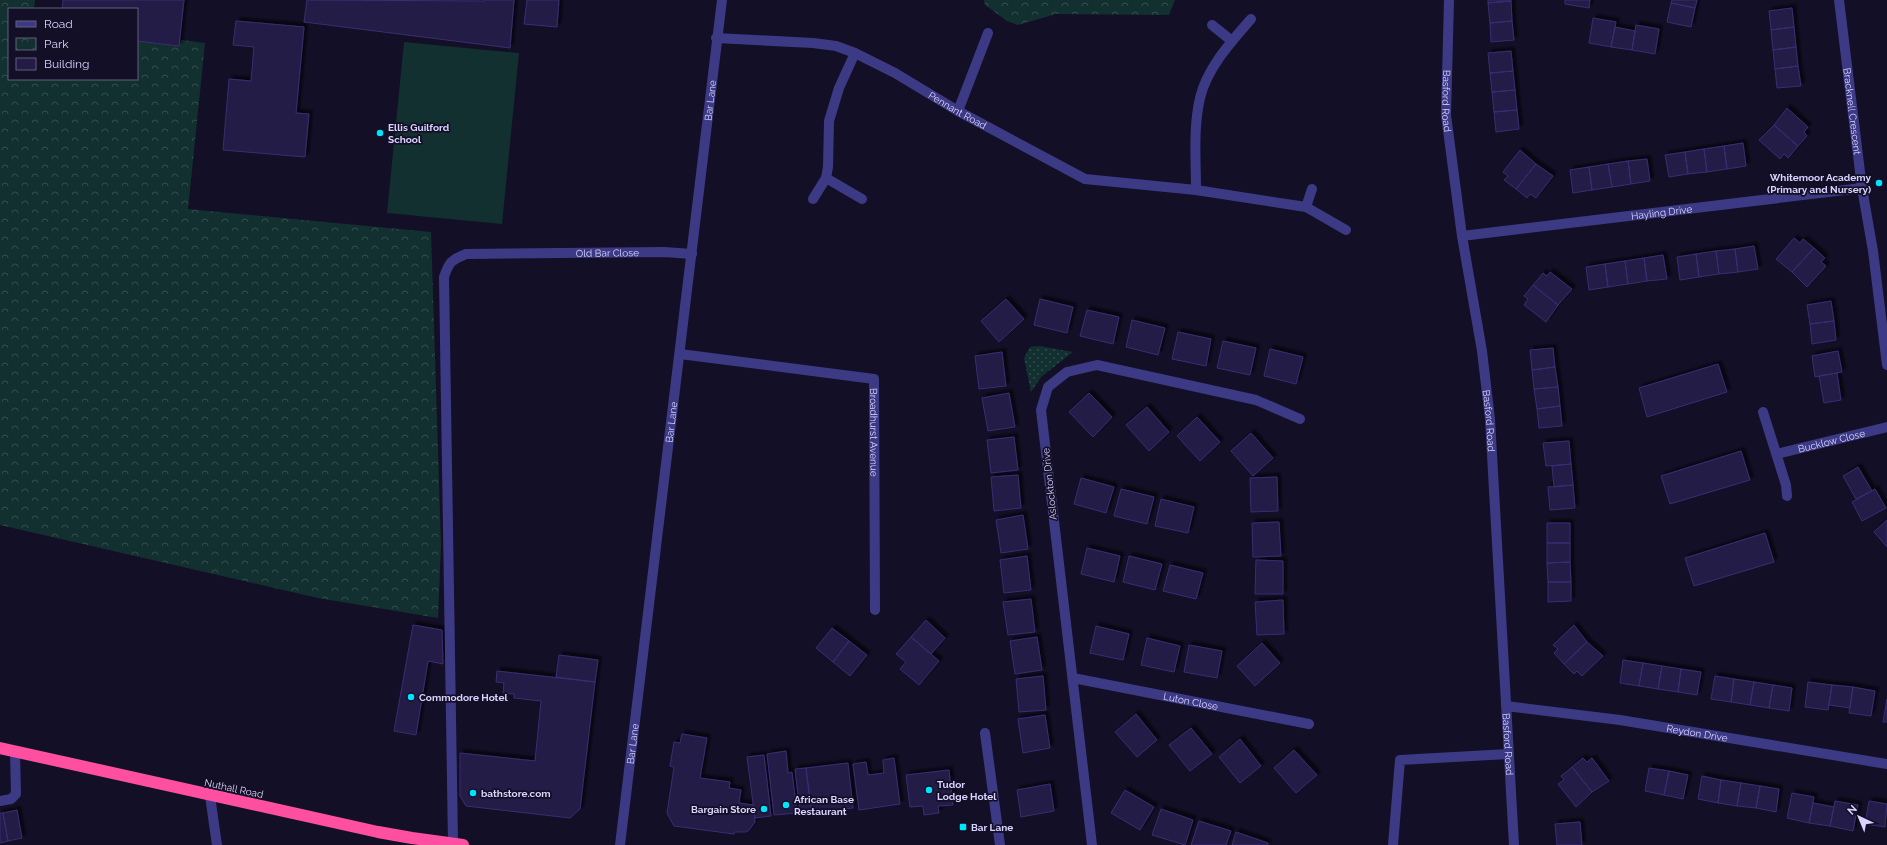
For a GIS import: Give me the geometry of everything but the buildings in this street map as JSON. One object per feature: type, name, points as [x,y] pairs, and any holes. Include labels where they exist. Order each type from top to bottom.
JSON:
[{"type":"highway","name":"Nuthall Road","points":[[0,748],[210,796],[412,838],[458,844]]},
{"type":"street","name":"Bar Lane","points":[[620,845],[692,254],[716,38],[722,0]]},
{"type":"street","name":"Basford Road","points":[[1449,0],[1446,115],[1462,236],[1482,351],[1490,419],[1514,845]]},
{"type":"street","name":"Bracknell Crescent","points":[[1839,0],[1862,188],[1873,252],[1887,365]]},
{"type":"street","points":[[1196,190],[1196,120],[1200,97],[1209,74],[1232,41],[1251,19]]},
{"type":"street","points":[[1212,25],[1232,41]]},
{"type":"street","points":[[958,111],[988,34]]},
{"type":"street","name":"Pennant Road","points":[[716,38],[813,43],[836,46],[855,52],[895,73],[958,111],[1085,179],[1196,190],[1306,207],[1346,230]]},
{"type":"street","points":[[813,199],[826,178],[828,167],[829,121],[839,88],[855,52]]},
{"type":"street","points":[[826,178],[862,199]]},
{"type":"street","name":"Hayling Drive","points":[[1462,236],[1862,188]]},
{"type":"street","points":[[1306,207],[1312,189]]},
{"type":"street","name":"Old Bar Close","points":[[458,844],[444,277],[447,267],[453,260],[466,254],[522,252],[664,252],[692,254]]},
{"type":"street","name":"Broadhurst Avenue","points":[[680,354],[874,379],[875,610]]},
{"type":"street","name":"Aslockton Drive","points":[[1092,845],[1073,678],[1052,517],[1041,410],[1048,387],[1067,372],[1097,365],[1256,400],[1300,419]]},
{"type":"street","points":[[1764,412],[1786,485],[1787,496]]},
{"type":"street","name":"Bucklow Close","points":[[1776,454],[1887,427]]},
{"type":"street","name":"Luton Close","points":[[1073,678],[1309,724]]},
{"type":"street","name":"Reydon Drive","points":[[1506,706],[1620,720],[1887,764]]},
{"type":"street","points":[[985,733],[1000,845]]},
{"type":"street","points":[[0,801],[11,799],[16,794],[15,752]]},
{"type":"street","points":[[1393,845],[1400,760],[1508,754]]},
{"type":"street","points":[[210,796],[217,845]]},
{"type":"green space","points":[[0,0],[35,0],[34,8],[8,8],[8,80],[138,80],[138,34],[205,43],[188,209],[431,232],[441,545],[438,618],[318,598],[0,525]]},
{"type":"green space","points":[[984,0],[1175,0],[1169,15],[1056,14],[1018,25],[1007,21],[985,5]]},
{"type":"green space","points":[[404,42],[519,53],[502,224],[387,213]]},
{"type":"green space","points":[[1039,346],[1073,352],[1041,377],[1031,392],[1024,358],[1030,347]]},
{"type":"place","name":"Ellis Guilford School","points":[[380,133]]},
{"type":"place","name":"Whitemoor Academy (Primary and Nursery)","points":[[1879,183]]},
{"type":"place","name":"Commodore Hotel","points":[[411,697]]},
{"type":"place","name":"Tudor Lodge Hotel","points":[[929,790]]},
{"type":"place","name":"bathstore.com","points":[[473,793]]},
{"type":"place","name":"African Base Restaurant","points":[[786,805]]},
{"type":"place","name":"Bargain Store","points":[[764,809]]},
{"type":"place","name":"Bar Lane","points":[[963,827]]}]
